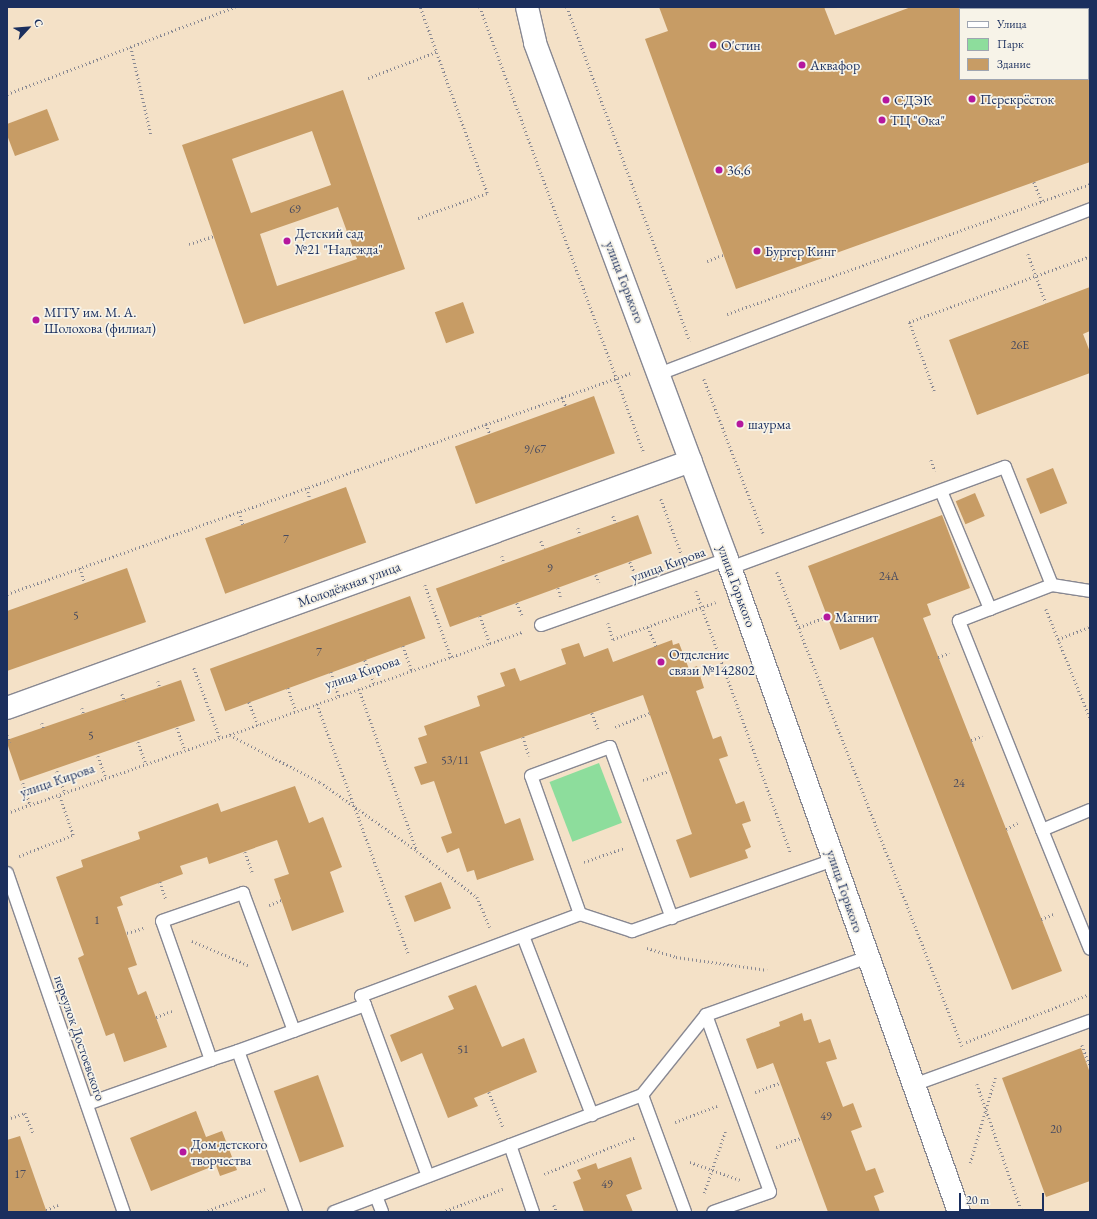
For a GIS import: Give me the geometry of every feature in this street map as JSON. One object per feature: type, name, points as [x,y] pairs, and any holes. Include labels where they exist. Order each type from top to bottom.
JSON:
[{"type":"street","name":"улица Горького","points":[[527,7],[535,43],[739,593],[956,1205]]},
{"type":"street","name":"Молодёжная улица","points":[[7,708],[691,461]]},
{"type":"lane","points":[[657,369],[697,359],[1090,209]]},
{"type":"lane","name":"улица Кирова","points":[[542,625],[689,573],[770,553],[1005,467],[1052,585]]},
{"type":"lane","points":[[941,490],[990,609]]},
{"type":"lane","points":[[1090,591],[1052,585],[959,621],[1090,949]]},
{"type":"lane","points":[[580,914],[532,776],[610,747],[672,918]]},
{"type":"lane","points":[[1042,830],[1090,810]]},
{"type":"lane","points":[[428,1176],[361,996],[580,914],[632,931],[834,860]]},
{"type":"lane","name":"переулок Достоевского","points":[[7,873],[124,1212]]},
{"type":"lane","points":[[211,1060],[162,921],[244,893],[294,1031]]},
{"type":"lane","points":[[523,936],[592,1115]]},
{"type":"lane","points":[[334,1212],[642,1095],[706,1015],[868,957]]},
{"type":"lane","points":[[87,1104],[365,1005]]},
{"type":"lane","points":[[706,1015],[770,1192],[713,1212]]},
{"type":"lane","points":[[913,1085],[1090,1021]]},
{"type":"lane","points":[[238,1051],[296,1212]]},
{"type":"lane","points":[[642,1095],[685,1212]]},
{"type":"lane","points":[[510,1146],[533,1212]]},
{"type":"lane","points":[[376,1196],[382,1212]]},
{"type":"path","points":[[7,94],[235,7]]},
{"type":"path","points":[[418,218],[487,193],[420,7]]},
{"type":"path","points":[[480,7],[799,873]]},
{"type":"path","points":[[566,7],[770,553],[970,1065],[1022,1212]]},
{"type":"path","points":[[131,47],[151,134]]},
{"type":"path","points":[[368,78],[436,52]]},
{"type":"path","points":[[1034,182],[1042,202]]},
{"type":"path","points":[[727,314],[1090,184]]},
{"type":"path","points":[[1013,212],[1046,303]]},
{"type":"path","points":[[189,244],[214,236]]},
{"type":"path","points":[[707,261],[724,255]]},
{"type":"path","points":[[934,391],[909,322],[1090,256]]},
{"type":"path","points":[[7,594],[616,378],[657,369]]},
{"type":"path","points":[[562,397],[566,406]]},
{"type":"path","points":[[486,424],[490,434]]},
{"type":"path","points":[[307,488],[310,500]]},
{"type":"path","points":[[238,512],[242,524]]},
{"type":"path","points":[[416,560],[451,657]]},
{"type":"path","points":[[80,568],[85,583]]},
{"type":"path","points":[[1039,590],[1090,718]]},
{"type":"path","points":[[601,604],[614,640],[739,593]]},
{"type":"path","points":[[480,616],[490,643]]},
{"type":"path","points":[[799,627],[827,617]]},
{"type":"path","name":"улица Кирова","points":[[7,813],[542,625]]},
{"type":"path","points":[[648,627],[656,646]]},
{"type":"path","points":[[1058,639],[1090,627]]},
{"type":"path","points":[[185,644],[220,738]]},
{"type":"path","points":[[403,646],[412,671]]},
{"type":"path","points":[[365,660],[374,684]]},
{"type":"path","points":[[331,672],[339,696]]},
{"type":"path","points":[[288,688],[296,711]]},
{"type":"path","points":[[359,689],[417,851]]},
{"type":"path","points":[[249,702],[258,725]]},
{"type":"path","points":[[317,704],[417,976]]},
{"type":"path","points":[[610,747],[616,726],[649,713]]},
{"type":"path","points":[[177,728],[185,750]]},
{"type":"path","points":[[7,735],[10,742]]},
{"type":"path","points":[[229,735],[291,765],[354,805],[477,897],[498,945]]},
{"type":"path","points":[[138,742],[146,764]]},
{"type":"path","points":[[98,756],[106,778]]},
{"type":"path","points":[[57,771],[65,793]]},
{"type":"path","points":[[624,787],[669,771]]},
{"type":"path","points":[[22,783],[30,805]]},
{"type":"path","points":[[25,854],[73,835],[58,795]]},
{"type":"path","points":[[564,869],[644,841]]},
{"type":"path","points":[[164,928],[274,977]]},
{"type":"path","points":[[632,931],[643,946],[652,952],[775,971]]},
{"type":"path","points":[[961,1043],[1090,994]]},
{"type":"path","points":[[956,1205],[968,1169],[984,1106],[996,1074]]},
{"type":"path","points":[[546,1179],[543,1172],[780,1083]]},
{"type":"path","points":[[489,1092],[510,1146]]},
{"type":"path","points":[[702,1198],[737,1099]]},
{"type":"path","points":[[7,1119],[25,1113],[33,1133]]},
{"type":"path","points":[[757,1154],[801,1138]]},
{"type":"path","points":[[663,1152],[770,1192]]},
{"type":"path","points":[[204,1212],[286,1182]]},
{"type":"path","points":[[442,1212],[506,1188],[508,1194]]},
{"type":"path","points":[[552,1199],[557,1212]]},
{"type":"path","points":[[46,1210],[58,1205]]},
{"type":"green space","points":[[599,763],[622,823],[572,842],[550,782]]},
{"type":"building","name":"ТЦ \"Ока\"","points":[[659,7],[824,7],[835,35],[911,7],[1090,7],[1090,162],[736,289],[645,39],[668,31]]},
{"type":"building","points":[[343,90],[405,269],[244,324],[182,145]],"holes":[[[312,131],[331,185],[251,213],[232,159]],[[338,207],[357,259],[277,286],[260,234]]]},
{"type":"building","points":[[47,109],[59,140],[15,156],[7,135],[7,124]]},
{"type":"building","points":[[1090,287],[1090,331],[1083,334],[1090,352],[1090,373],[977,415],[949,340]]},
{"type":"building","points":[[463,302],[474,333],[446,343],[435,312]]},
{"type":"building","points":[[594,396],[615,453],[476,504],[455,447]]},
{"type":"building","points":[[1053,468],[1067,503],[1040,514],[1026,479]]},
{"type":"building","points":[[346,487],[366,542],[225,594],[205,538]]},
{"type":"building","points":[[975,493],[985,516],[965,524],[956,501]]},
{"type":"building","points":[[638,515],[652,554],[450,627],[436,589]]},
{"type":"building","points":[[942,515],[970,588],[927,604],[931,615],[923,618],[1062,971],[1012,990],[873,637],[840,650],[808,566]]},
{"type":"building","points":[[127,568],[146,622],[7,671],[7,611]]},
{"type":"building","points":[[410,596],[425,638],[225,711],[210,669]]},
{"type":"building","points":[[672,640],[673,645],[679,643],[689,669],[697,666],[704,688],[696,691],[713,739],[721,736],[728,756],[719,759],[736,804],[744,801],[751,821],[742,824],[751,847],[745,850],[748,858],[690,878],[676,840],[692,834],[643,695],[480,752],[505,824],[520,818],[534,860],[477,880],[474,870],[467,872],[459,848],[447,853],[441,837],[452,833],[434,781],[421,785],[414,767],[427,763],[418,738],[427,735],[424,726],[480,706],[477,696],[505,686],[500,673],[515,668],[520,681],[566,664],[561,649],[579,643],[584,657],[608,648],[613,662]]},
{"type":"building","points":[[181,680],[195,721],[20,781],[7,740]]},
{"type":"building","points":[[295,786],[309,823],[323,817],[342,867],[330,872],[344,912],[292,931],[274,879],[289,874],[277,840],[209,864],[207,857],[180,866],[183,874],[120,897],[123,905],[117,907],[137,965],[128,968],[138,995],[146,991],[167,1047],[124,1062],[114,1033],[106,1036],[78,958],[84,955],[56,877],[83,867],[81,860],[140,839],[138,832],[218,803],[221,812]]},
{"type":"building","points":[[441,882],[451,908],[415,922],[405,896]]},
{"type":"building","points":[[476,985],[502,1047],[524,1038],[537,1072],[474,1098],[478,1106],[448,1118],[422,1053],[401,1062],[390,1035],[454,1009],[448,996]]},
{"type":"building","points":[[802,1013],[804,1021],[811,1019],[819,1043],[830,1039],[837,1059],[826,1062],[843,1107],[853,1103],[862,1127],[851,1131],[866,1171],[875,1168],[884,1192],[874,1196],[880,1212],[828,1212],[773,1063],[757,1069],[746,1039],[780,1026],[779,1022]]},
{"type":"building","points":[[1081,1048],[1090,1073],[1090,1181],[1046,1197],[1002,1078]]},
{"type":"building","points":[[318,1075],[344,1146],[300,1162],[274,1091]]},
{"type":"building","name":"Дом детского творчества","points":[[196,1111],[206,1137],[222,1131],[237,1170],[220,1176],[216,1165],[151,1191],[130,1138]]},
{"type":"building","points":[[20,1136],[46,1212],[7,1212],[7,1140]]},
{"type":"building","points":[[631,1157],[642,1189],[626,1195],[633,1212],[584,1212],[573,1182],[581,1179],[577,1170],[596,1163],[598,1169]]},
{"type":"place","name":"О'стин","points":[[713,45]]},
{"type":"place","name":"Аквафор","points":[[802,65]]},
{"type":"place","name":"Перекрёсток","points":[[972,99]]},
{"type":"place","name":"СДЭК","points":[[886,100]]},
{"type":"place","name":"ТЦ \"Ока\"","points":[[882,120]]},
{"type":"place","name":"36,6","points":[[719,170]]},
{"type":"place","name":"Детский сад №21 \"Надежда\"","points":[[287,241]]},
{"type":"place","name":"Бургер Кинг","points":[[757,251]]},
{"type":"place","name":"МГГУ им. М. А. Шолохова (филиал)","points":[[36,320]]},
{"type":"place","name":"шаурма","points":[[740,424]]},
{"type":"place","name":"Магнит","points":[[827,617]]},
{"type":"place","name":"Отделение связи №142802","points":[[661,662]]},
{"type":"place","name":"Дом детского творчества","points":[[183,1152]]}]
